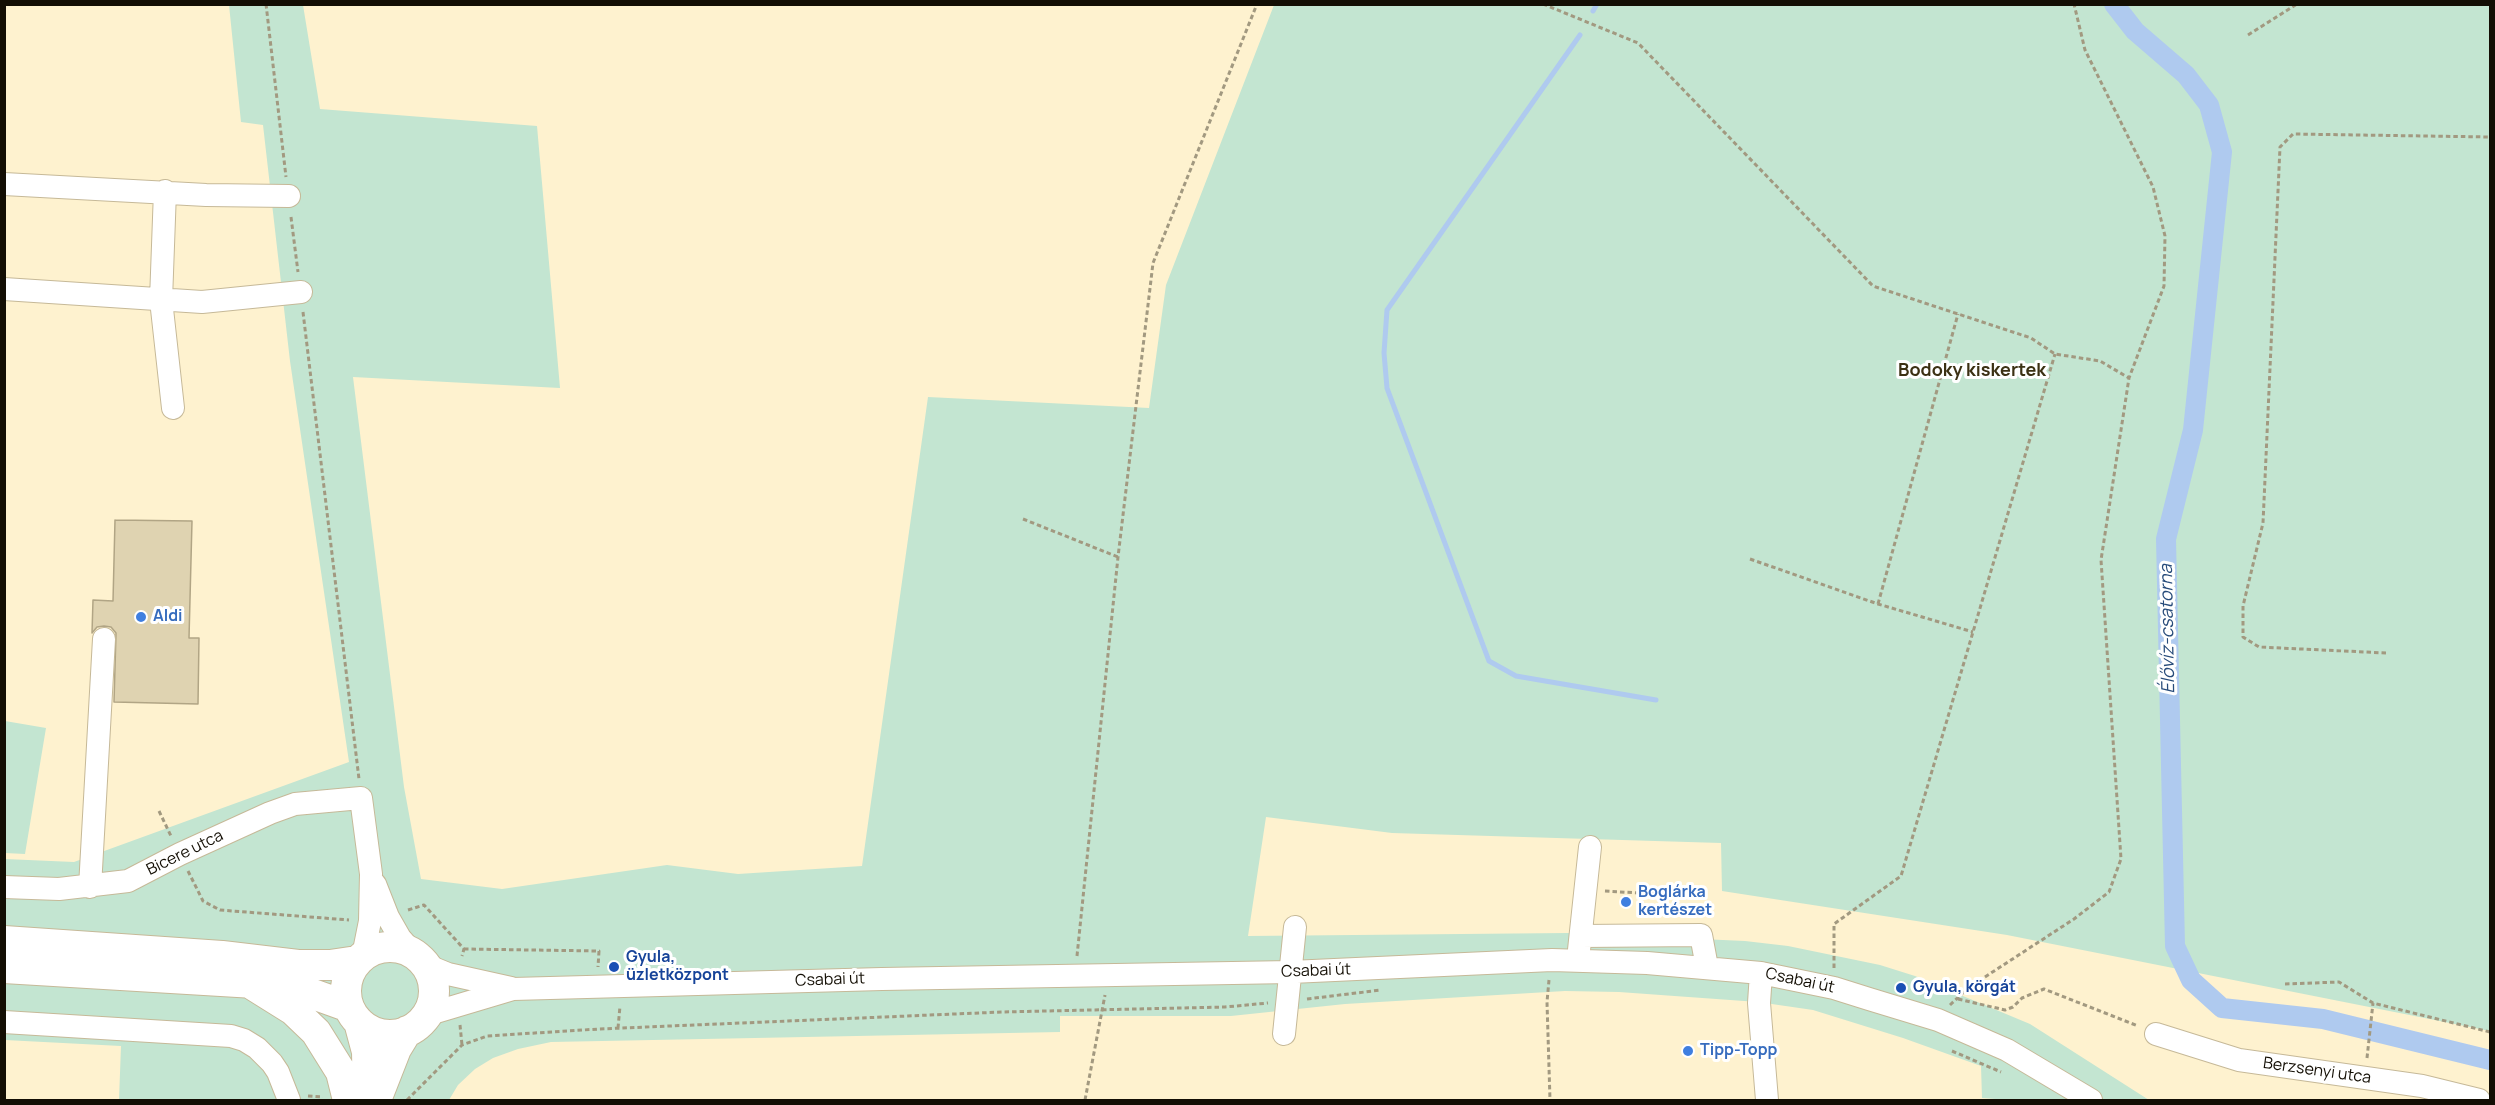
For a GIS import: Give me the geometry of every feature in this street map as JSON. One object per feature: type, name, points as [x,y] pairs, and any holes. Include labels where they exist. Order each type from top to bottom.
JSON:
[{"type":"main road","points":[[4,941],[222,956],[298,965],[330,965],[360,959],[374,950],[393,947],[420,960],[432,979],[434,994],[396,1049],[376,1101]]},
{"type":"main road","points":[[360,959],[350,973],[346,987],[368,1052],[368,1101]]},
{"type":"main road","points":[[4,968],[288,985],[354,1015],[378,1033],[393,1035],[416,1023]]},
{"type":"main road","points":[[248,982],[286,1005],[316,1032],[341,1072],[348,1101]]},
{"type":"street","points":[[4,184],[206,195],[289,196]]},
{"type":"street","points":[[165,191],[161,300],[173,408]]},
{"type":"street","points":[[4,289],[202,302],[301,292]]},
{"type":"street","points":[[90,887],[104,639]]},
{"type":"street","points":[[360,959],[370,921],[371,874],[361,798]]},
{"type":"street","name":"Bicere utca","points":[[4,887],[59,889],[90,887],[128,880],[270,813],[295,804],[361,798]]},
{"type":"street","points":[[1578,960],[1590,847]]},
{"type":"street","points":[[371,874],[388,917],[400,938],[420,960]]},
{"type":"street","points":[[1284,1034],[1295,927]]},
{"type":"street","points":[[1581,936],[1701,935],[1707,967]]},
{"type":"street","name":"Csabai út","points":[[420,960],[448,974],[513,988],[1291,972],[1578,960],[1707,967],[1761,973],[1834,988],[1938,1020],[2007,1050],[2091,1101]]},
{"type":"street","points":[[1761,973],[1759,1003],[1767,1101]]},
{"type":"street","name":"Csabai út","points":[[416,1023],[513,988]]},
{"type":"street","points":[[4,1023],[231,1036],[244,1040],[257,1048],[272,1063],[289,1096],[289,1101]]},
{"type":"street","name":"Berzsenyi utca","points":[[2156,1034],[2239,1060],[2422,1086],[2479,1101]]},
{"type":"path","points":[[266,4],[361,798]]},
{"type":"path","points":[[1075,976],[1118,557],[1153,263],[1257,4]]},
{"type":"path","points":[[1543,4],[1638,43],[1873,286],[2031,338],[2055,354],[2100,361],[2129,378]]},
{"type":"path","points":[[1938,1020],[1956,998],[1968,988],[2065,925],[2109,892],[2121,859],[2101,560],[2129,378],[2164,286],[2165,236],[2153,187],[2085,50],[2074,4]]},
{"type":"path","points":[[2248,35],[2297,4]]},
{"type":"path","points":[[2386,654],[2259,647],[2243,638],[2243,606],[2263,523],[2280,147],[2293,135],[2490,137]]},
{"type":"path","points":[[1878,604],[1958,314]]},
{"type":"path","points":[[1834,988],[1834,924],[1901,876],[2055,354]]},
{"type":"path","points":[[1023,519],[1118,557]]},
{"type":"path","points":[[1750,559],[1878,604],[1973,632]]},
{"type":"path","points":[[159,811],[180,854]]},
{"type":"path","points":[[1585,890],[1706,897]]},
{"type":"path","points":[[464,949],[599,951],[598,967]]},
{"type":"path","points":[[1085,1101],[1103,1010],[1107,976]]},
{"type":"path","points":[[2286,984],[2338,982],[2373,1003],[2490,1032]]},
{"type":"path","points":[[1956,998],[2006,1010],[2022,998],[2044,989],[2156,1034]]},
{"type":"path","points":[[1547,1002],[1550,1101]]},
{"type":"path","points":[[2368,1048],[2373,1003]]},
{"type":"path","points":[[618,1028],[620,1006]]},
{"type":"path","points":[[407,1101],[462,1044]]},
{"type":"green space","points":[[229,5],[303,5],[320,109],[537,126],[560,388],[353,377],[404,787],[421,879],[502,889],[667,865],[738,874],[862,866],[928,397],[1149,408],[1166,285],[1274,5],[2490,5],[2490,1031],[2007,935],[1722,891],[1721,843],[1392,833],[1266,817],[1248,936],[1568,933],[1745,941],[1788,946],[1880,965],[1915,976],[2030,1024],[2149,1100],[1982,1098],[1981,1066],[1903,1038],[1813,1010],[1758,1002],[1619,992],[1565,991],[1345,1004],[1231,1016],[1060,1016],[1060,1032],[551,1042],[518,1049],[493,1058],[475,1069],[458,1085],[449,1100],[119,1100],[121,1046],[5,1040],[5,859],[74,862],[349,762],[290,361],[263,125],[241,122]]},
{"type":"green space","points":[[5,721],[46,728],[25,854],[5,853]]},
{"type":"building","name":"Aldi","points":[[115,520],[192,521],[189,638],[199,638],[198,704],[114,702],[116,633],[111,627],[104,626],[97,627],[92,633],[93,600],[113,601]]},
{"type":"waterway","points":[[1593,11],[1597,4]]},
{"type":"waterway","name":"Élővíz-csatorna","points":[[2114,4],[2135,31],[2186,75],[2209,105],[2222,152],[2193,430],[2166,539],[2175,946],[2191,980],[2222,1008],[2323,1019],[2490,1060]]},
{"type":"waterway","points":[[1580,35],[1387,310],[1384,353],[1387,388],[1489,661],[1516,676],[1656,700]]},
{"type":"place","name":"Aldi","points":[[141,617]]},
{"type":"place","name":"Boglárka kertészet","points":[[1626,902]]},
{"type":"place","name":"Gyula, üzletközpont","points":[[614,967]]},
{"type":"place","name":"Gyula, körgát","points":[[1901,988]]},
{"type":"place","name":"Tipp-Topp","points":[[1688,1051]]},
{"type":"district","name":"Bodoky kiskertek","points":[[1972,371]]}]
